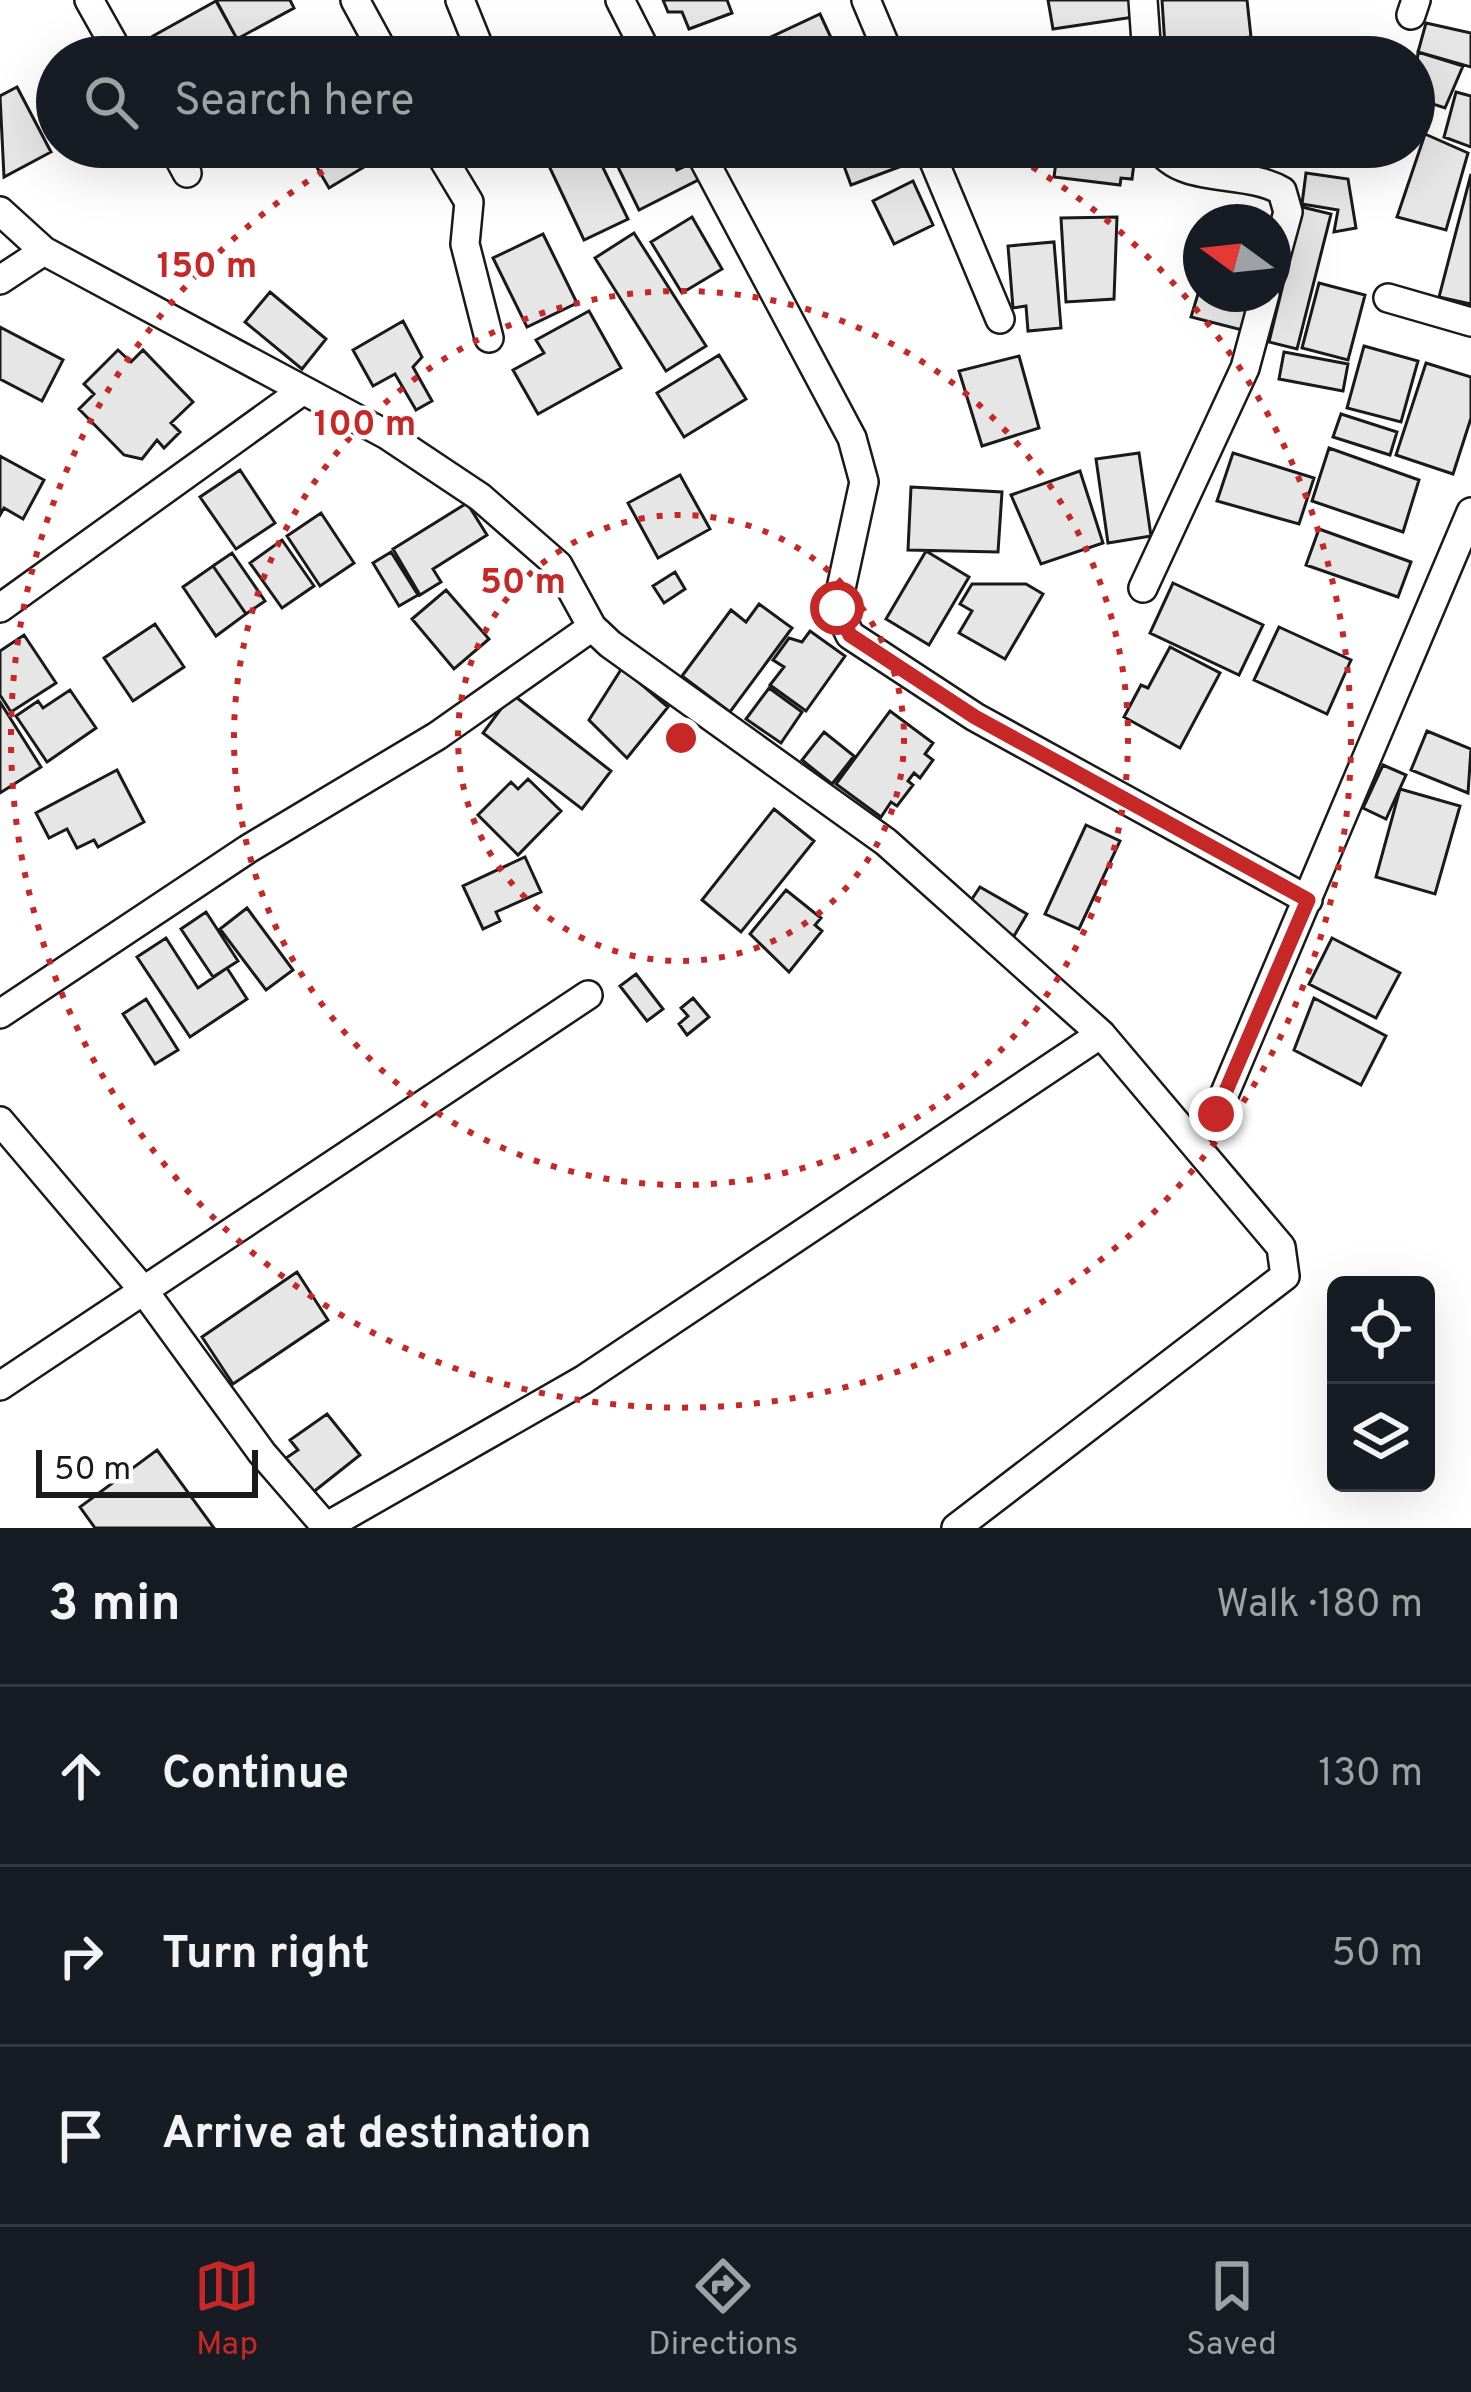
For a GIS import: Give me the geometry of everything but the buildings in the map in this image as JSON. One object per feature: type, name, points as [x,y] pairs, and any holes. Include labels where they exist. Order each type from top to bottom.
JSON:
[{"type":"street","points":[[89,0],[110,36]]},
{"type":"street","points":[[355,0],[375,36]]},
{"type":"street","points":[[460,0],[474,36]]},
{"type":"street","points":[[620,0],[638,36]]},
{"type":"street","points":[[866,0],[881,36]]},
{"type":"street","points":[[1143,0],[1146,36]]},
{"type":"street","points":[[184,168],[187,173]]},
{"type":"street","points":[[449,168],[469,202],[465,244],[489,338]]},
{"type":"street","points":[[708,168],[852,438],[864,482],[837,608],[850,635],[975,717],[1308,900]]},
{"type":"street","points":[[937,168],[1000,319]]},
{"type":"street","points":[[1185,168],[1262,178],[1282,191],[1286,204]]},
{"type":"street","points":[[0,211],[44,251],[387,435],[480,497],[558,565],[592,627],[886,842],[1101,1034],[1281,1247],[1286,1276],[956,1528]]},
{"type":"street","points":[[0,280],[44,251]]},
{"type":"street","points":[[1388,298],[1471,322]]},
{"type":"street","points":[[1143,587],[1245,368],[1260,312]]},
{"type":"street","points":[[0,608],[302,392]]},
{"type":"street","points":[[1216,1114],[1471,512]]},
{"type":"street","points":[[0,1014],[248,849],[437,736],[592,627]]},
{"type":"street","points":[[0,1386],[588,995]]},
{"type":"street","points":[[0,1121],[144,1292],[262,1453],[326,1527],[583,1380],[1101,1034]]},
{"type":"route","points":[[837,608],[850,635],[975,717],[1308,900],[1216,1114]]}]
